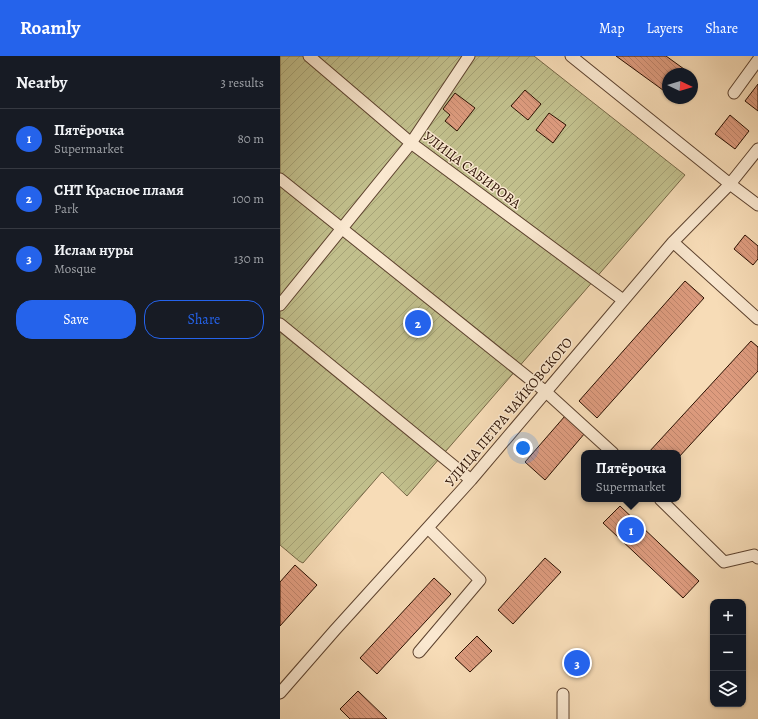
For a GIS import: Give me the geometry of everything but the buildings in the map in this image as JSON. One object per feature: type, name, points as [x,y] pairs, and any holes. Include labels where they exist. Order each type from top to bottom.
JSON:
[{"type":"street","name":"УЛИЦА САБИРОВА","points":[[309,56],[410,143],[623,300]]},
{"type":"street","points":[[280,304],[410,143],[469,56]]},
{"type":"street","points":[[571,56],[730,184],[758,204]]},
{"type":"street","points":[[734,94],[758,60]]},
{"type":"street","name":"УЛИЦА ПЕТРА ЧАЙКОВСКОГО","points":[[280,693],[471,480],[673,242],[730,184],[758,149]]},
{"type":"street","points":[[280,179],[546,392],[610,450]]},
{"type":"street","points":[[673,242],[758,319]]},
{"type":"street","points":[[280,324],[471,480]]},
{"type":"street","points":[[663,502],[724,562],[754,555],[758,558]]},
{"type":"street","points":[[419,652],[480,580],[428,528]]},
{"type":"street","points":[[563,694],[563,719]]},
{"type":"shaded area","points":[[280,56],[534,56],[685,175],[407,496],[382,472],[303,563],[280,545]]},
{"type":"place","name":"СНТ Красное пламя","points":[[418,323]]},
{"type":"place","name":"Пятёрочка","points":[[631,530]]},
{"type":"place","name":"Ислам нуры","points":[[577,663]]}]
